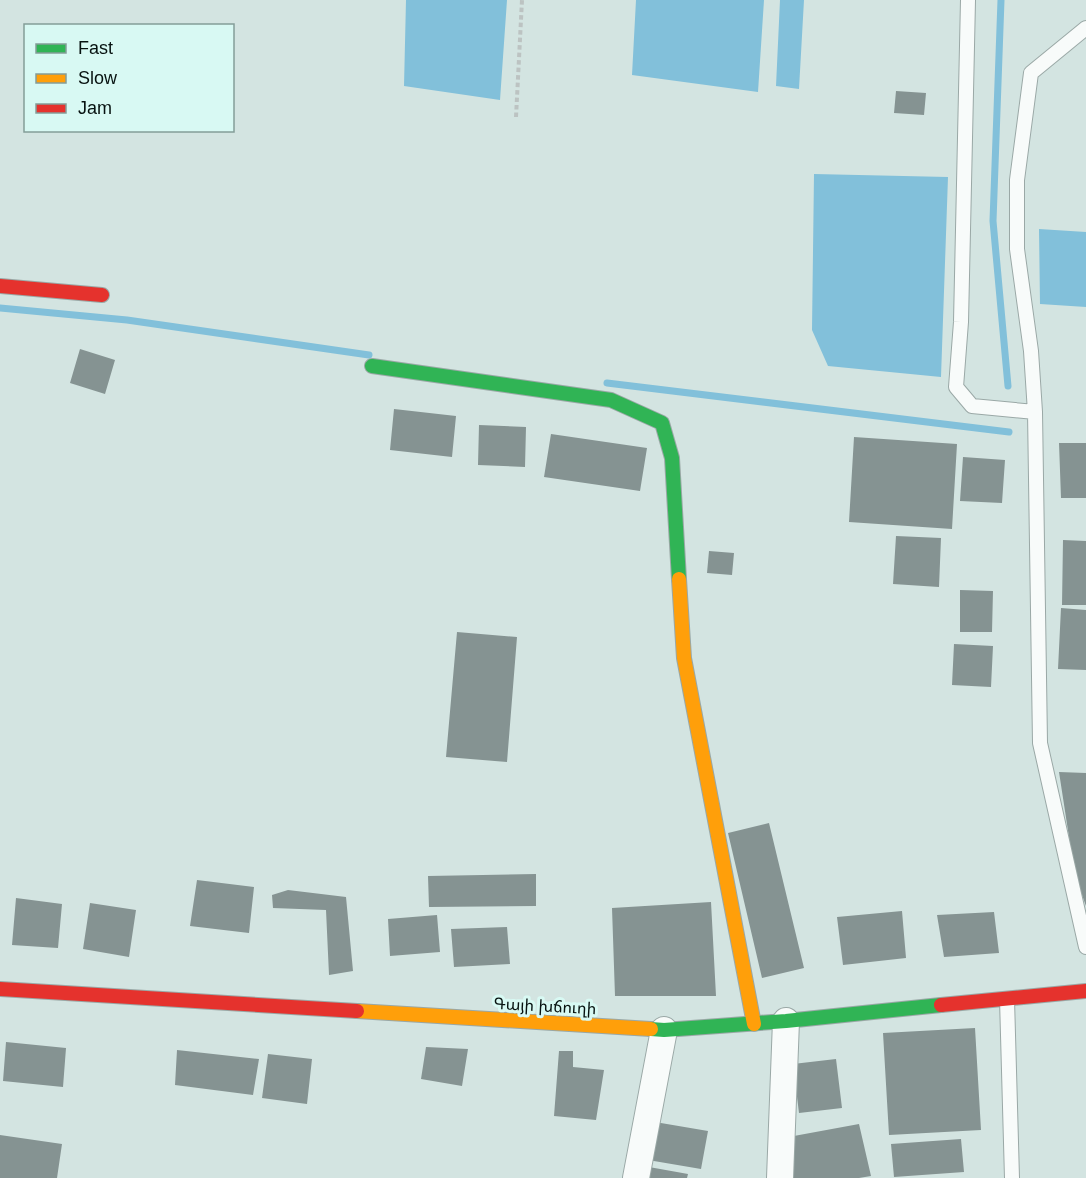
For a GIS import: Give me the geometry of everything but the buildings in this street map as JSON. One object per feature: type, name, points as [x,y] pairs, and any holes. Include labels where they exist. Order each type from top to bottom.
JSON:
[{"type":"main road","points":[[0,286],[102,295]]},
{"type":"main road","points":[[372,366],[612,400],[662,423],[672,458],[684,658],[754,1024]]},
{"type":"main road","name":"Գայի խճուղի","points":[[0,989],[664,1030],[754,1024],[1086,991]]},
{"type":"street","points":[[780,1178],[786,1021]]},
{"type":"street","points":[[636,1178],[664,1030]]},
{"type":"lane","points":[[968,0],[961,322],[956,387],[972,406],[1035,412]]},
{"type":"lane","points":[[1086,28],[1031,74],[1017,180],[1017,249],[1031,351],[1035,412],[1040,743],[1086,946]]},
{"type":"lane","points":[[1008,999],[1012,1178]]},
{"type":"path","points":[[516,117],[522,0]]},
{"type":"water","points":[[406,0],[507,0],[500,100],[404,86]]},
{"type":"water","points":[[636,0],[764,0],[758,92],[632,75]]},
{"type":"water","points":[[780,0],[804,0],[799,89],[776,86]]},
{"type":"water","points":[[814,174],[948,177],[941,377],[828,366],[812,330]]},
{"type":"water","points":[[1039,229],[1086,232],[1086,307],[1040,304]]},
{"type":"waterway","points":[[1001,0],[993,221],[1008,386]]},
{"type":"waterway","points":[[0,308],[127,320],[369,355]]},
{"type":"waterway","points":[[607,383],[1009,432]]},
{"type":"traffic: fast","points":[[372,366],[611,400],[662,423],[672,458],[679,579]]},
{"type":"traffic: fast","points":[[651,1029],[786,1021],[941,1005]]},
{"type":"traffic: slow","points":[[679,579],[684,658],[754,1024]]},
{"type":"traffic: slow","points":[[357,1011],[651,1029]]},
{"type":"traffic: jam","points":[[0,286],[102,295]]},
{"type":"traffic: jam","points":[[0,989],[357,1011]]},
{"type":"traffic: jam","points":[[941,1005],[1086,991]]}]
